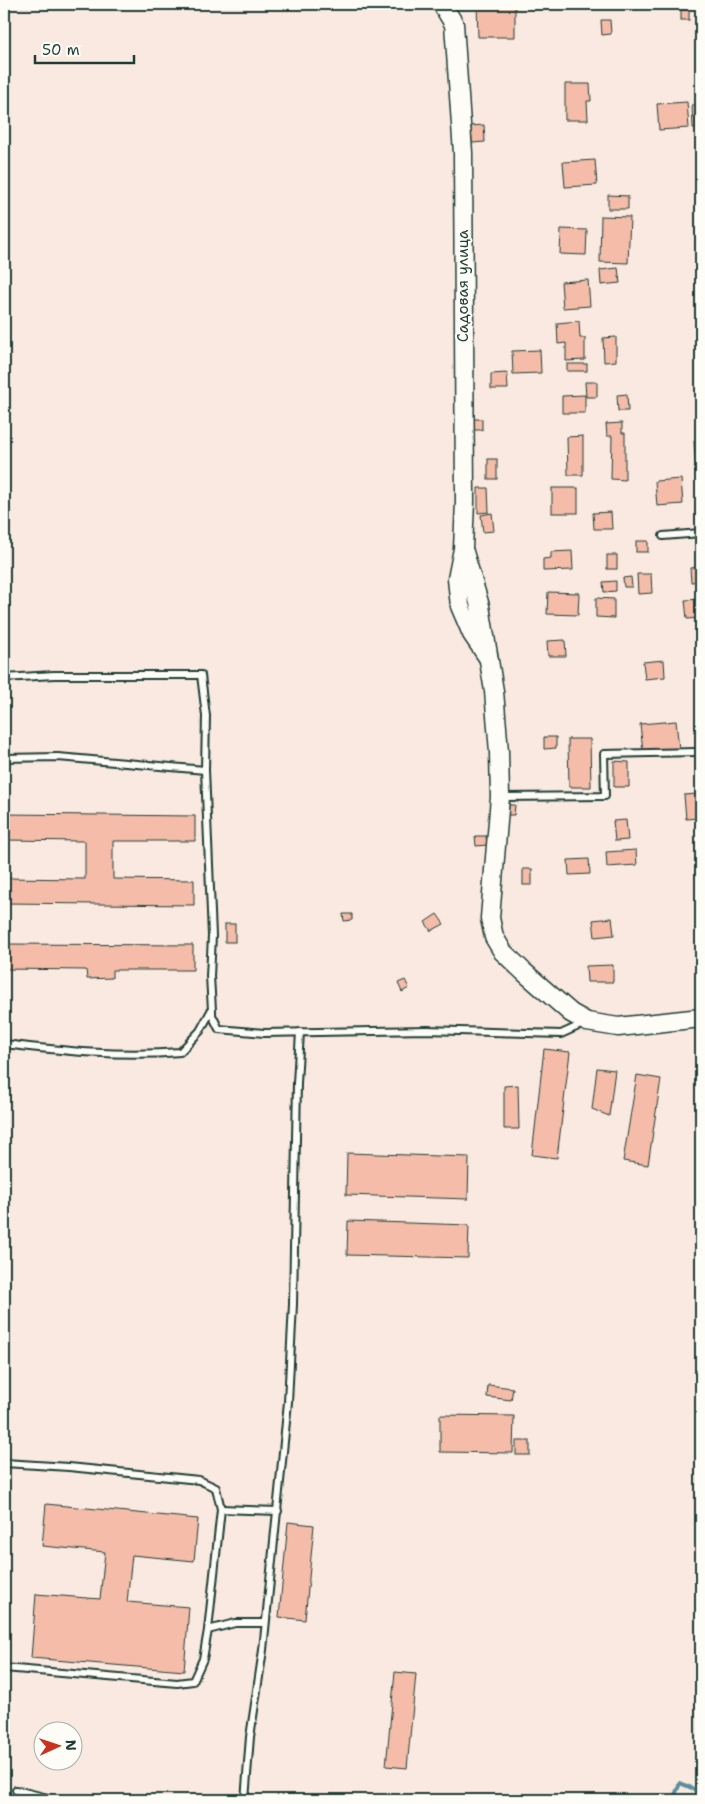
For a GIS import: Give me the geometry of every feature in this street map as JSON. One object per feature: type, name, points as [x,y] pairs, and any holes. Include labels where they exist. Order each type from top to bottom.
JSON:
[{"type":"street","name":"Садовая улица","points":[[442,4],[454,24],[463,153],[465,501],[463,549],[480,606],[494,691],[498,734],[500,797],[490,918],[494,937],[504,952],[571,1013],[587,1022]]},
{"type":"street","points":[[587,1022],[618,1027],[701,1018]]},
{"type":"lane","points":[[663,536],[701,533]]},
{"type":"lane","points":[[4,678],[54,675],[201,675],[206,716],[205,770],[212,936],[210,976],[212,1015],[219,1029],[264,1033],[426,1030],[561,1034],[587,1022]]},
{"type":"lane","points":[[500,797],[605,796],[604,754],[696,752]]},
{"type":"lane","points":[[4,758],[58,757],[205,770]]},
{"type":"lane","points":[[4,1044],[58,1050],[154,1054],[180,1052],[200,1031],[212,1010]]},
{"type":"lane","points":[[245,1800],[250,1737],[263,1650],[288,1402],[294,1304],[297,1083],[300,1032]]},
{"type":"lane","points":[[4,1463],[199,1480],[216,1488],[221,1509],[216,1540],[208,1630],[202,1659],[193,1680],[177,1683],[4,1668]]},
{"type":"lane","points":[[221,1509],[278,1511]]},
{"type":"lane","points":[[208,1630],[236,1623],[265,1623]]},
{"type":"lane","points":[[16,1790],[56,1800]]},
{"type":"building","points":[[477,4],[515,4],[515,37],[478,37]]},
{"type":"building","points":[[698,4],[701,4],[701,11],[698,12]]},
{"type":"building","points":[[681,10],[689,10],[689,20],[681,20]]},
{"type":"building","points":[[601,20],[610,20],[611,34],[602,35]]},
{"type":"building","points":[[565,84],[590,84],[591,101],[587,101],[588,120],[565,120]]},
{"type":"building","points":[[687,102],[689,128],[659,130],[657,104]]},
{"type":"building","points":[[692,105],[701,105],[701,128],[693,128]]},
{"type":"building","points":[[484,125],[485,142],[472,143],[471,126]]},
{"type":"building","points":[[595,160],[597,185],[565,187],[563,162]]},
{"type":"building","points":[[608,195],[628,196],[628,209],[608,209]]},
{"type":"building","points":[[601,216],[630,217],[628,263],[600,262]]},
{"type":"building","points":[[561,229],[587,230],[586,255],[560,254]]},
{"type":"building","points":[[618,268],[620,283],[601,285],[600,270]]},
{"type":"building","points":[[588,280],[590,306],[563,308],[561,282]]},
{"type":"building","points":[[579,321],[580,338],[585,338],[585,360],[566,361],[566,343],[558,344],[557,323]]},
{"type":"building","points":[[616,337],[616,361],[604,362],[603,338]]},
{"type":"building","points":[[540,350],[541,373],[513,374],[512,351]]},
{"type":"building","points":[[567,364],[587,364],[587,371],[567,371]]},
{"type":"building","points":[[507,373],[508,389],[491,389],[491,374]]},
{"type":"building","points":[[585,382],[597,382],[597,397],[586,397]]},
{"type":"building","points":[[627,394],[628,411],[618,411],[617,395]]},
{"type":"building","points":[[585,395],[585,413],[562,413],[562,396]]},
{"type":"building","points":[[469,419],[482,419],[482,430],[469,430]]},
{"type":"building","points":[[622,423],[622,433],[625,433],[625,480],[611,479],[612,436],[607,436],[606,424]]},
{"type":"building","points":[[583,436],[583,475],[568,475],[567,437]]},
{"type":"building","points":[[694,441],[701,441],[701,469],[696,469]]},
{"type":"building","points":[[488,459],[497,459],[497,479],[488,479]]},
{"type":"building","points":[[681,479],[683,504],[657,506],[655,481]]},
{"type":"building","points":[[478,488],[488,488],[489,512],[478,513]]},
{"type":"building","points":[[552,488],[578,488],[578,513],[552,513]]},
{"type":"building","points":[[611,512],[612,529],[594,529],[593,513]]},
{"type":"building","points":[[492,513],[494,531],[483,532],[481,515]]},
{"type":"building","points":[[636,541],[648,541],[648,552],[636,552]]},
{"type":"building","points":[[572,551],[573,570],[543,571],[543,559],[551,558],[551,552]]},
{"type":"building","points":[[607,555],[617,555],[617,569],[607,569]]},
{"type":"building","points":[[701,567],[701,581],[691,582],[690,568]]},
{"type":"building","points":[[637,574],[651,574],[652,593],[638,594]]},
{"type":"building","points":[[631,577],[632,587],[624,587],[623,578]]},
{"type":"building","points":[[616,581],[616,591],[604,592],[603,582]]},
{"type":"building","points":[[548,592],[579,593],[578,615],[547,614]]},
{"type":"building","points":[[596,598],[614,599],[614,618],[596,617]]},
{"type":"building","points":[[701,599],[701,618],[687,619],[685,600]]},
{"type":"building","points":[[565,640],[566,656],[548,656],[547,641]]},
{"type":"building","points":[[664,660],[665,677],[645,679],[643,662]]},
{"type":"building","points":[[676,721],[679,749],[643,751],[640,724]]},
{"type":"building","points":[[544,737],[556,737],[556,748],[544,749]]},
{"type":"building","points":[[568,739],[590,739],[591,787],[569,787]]},
{"type":"building","points":[[614,761],[629,762],[629,787],[614,787]]},
{"type":"building","points":[[698,794],[699,818],[686,819],[684,795]]},
{"type":"building","points":[[509,805],[515,805],[514,815],[508,815]]},
{"type":"building","points":[[4,814],[195,816],[195,841],[113,841],[113,879],[194,880],[194,905],[4,903],[4,878],[85,879],[85,841],[4,840]]},
{"type":"building","points":[[626,820],[628,840],[615,841],[613,821]]},
{"type":"building","points":[[475,836],[486,836],[487,845],[476,846]]},
{"type":"building","points":[[636,850],[637,865],[607,867],[606,852]]},
{"type":"building","points":[[589,859],[590,874],[569,875],[568,860]]},
{"type":"building","points":[[523,869],[532,869],[532,885],[523,885]]},
{"type":"building","points":[[343,914],[352,914],[352,920],[344,921]]},
{"type":"building","points":[[437,914],[444,924],[431,931],[425,922]]},
{"type":"building","points":[[612,918],[614,935],[595,937],[593,920]]},
{"type":"building","points":[[225,924],[235,924],[235,942],[225,942]]},
{"type":"building","points":[[4,944],[193,945],[193,970],[112,970],[112,978],[87,979],[86,970],[4,969]]},
{"type":"building","points":[[613,965],[613,982],[587,982],[586,966]]},
{"type":"building","points":[[405,980],[409,988],[402,992],[398,983]]},
{"type":"building","points":[[544,1049],[570,1052],[557,1158],[532,1155]]},
{"type":"building","points":[[597,1068],[615,1070],[609,1116],[592,1109]]},
{"type":"building","points":[[637,1075],[661,1079],[648,1165],[623,1161]]},
{"type":"building","points":[[518,1085],[519,1129],[504,1129],[504,1086]]},
{"type":"building","points":[[347,1153],[469,1157],[468,1199],[346,1195]]},
{"type":"building","points":[[348,1221],[469,1225],[468,1258],[347,1255]]},
{"type":"building","points":[[488,1385],[513,1388],[511,1400],[487,1397]]},
{"type":"building","points":[[440,1415],[514,1416],[513,1453],[440,1452]]},
{"type":"building","points":[[516,1441],[530,1441],[530,1455],[516,1455]]},
{"type":"building","points":[[46,1504],[198,1519],[194,1561],[132,1555],[127,1602],[189,1607],[184,1671],[31,1658],[36,1594],[100,1599],[105,1552],[42,1546]]},
{"type":"building","points":[[288,1522],[314,1525],[305,1620],[279,1617]]},
{"type":"building","points":[[395,1672],[416,1674],[407,1768],[386,1766]]},
{"type":"waterway","points":[[673,1800],[680,1783],[694,1789],[701,1795]]}]
